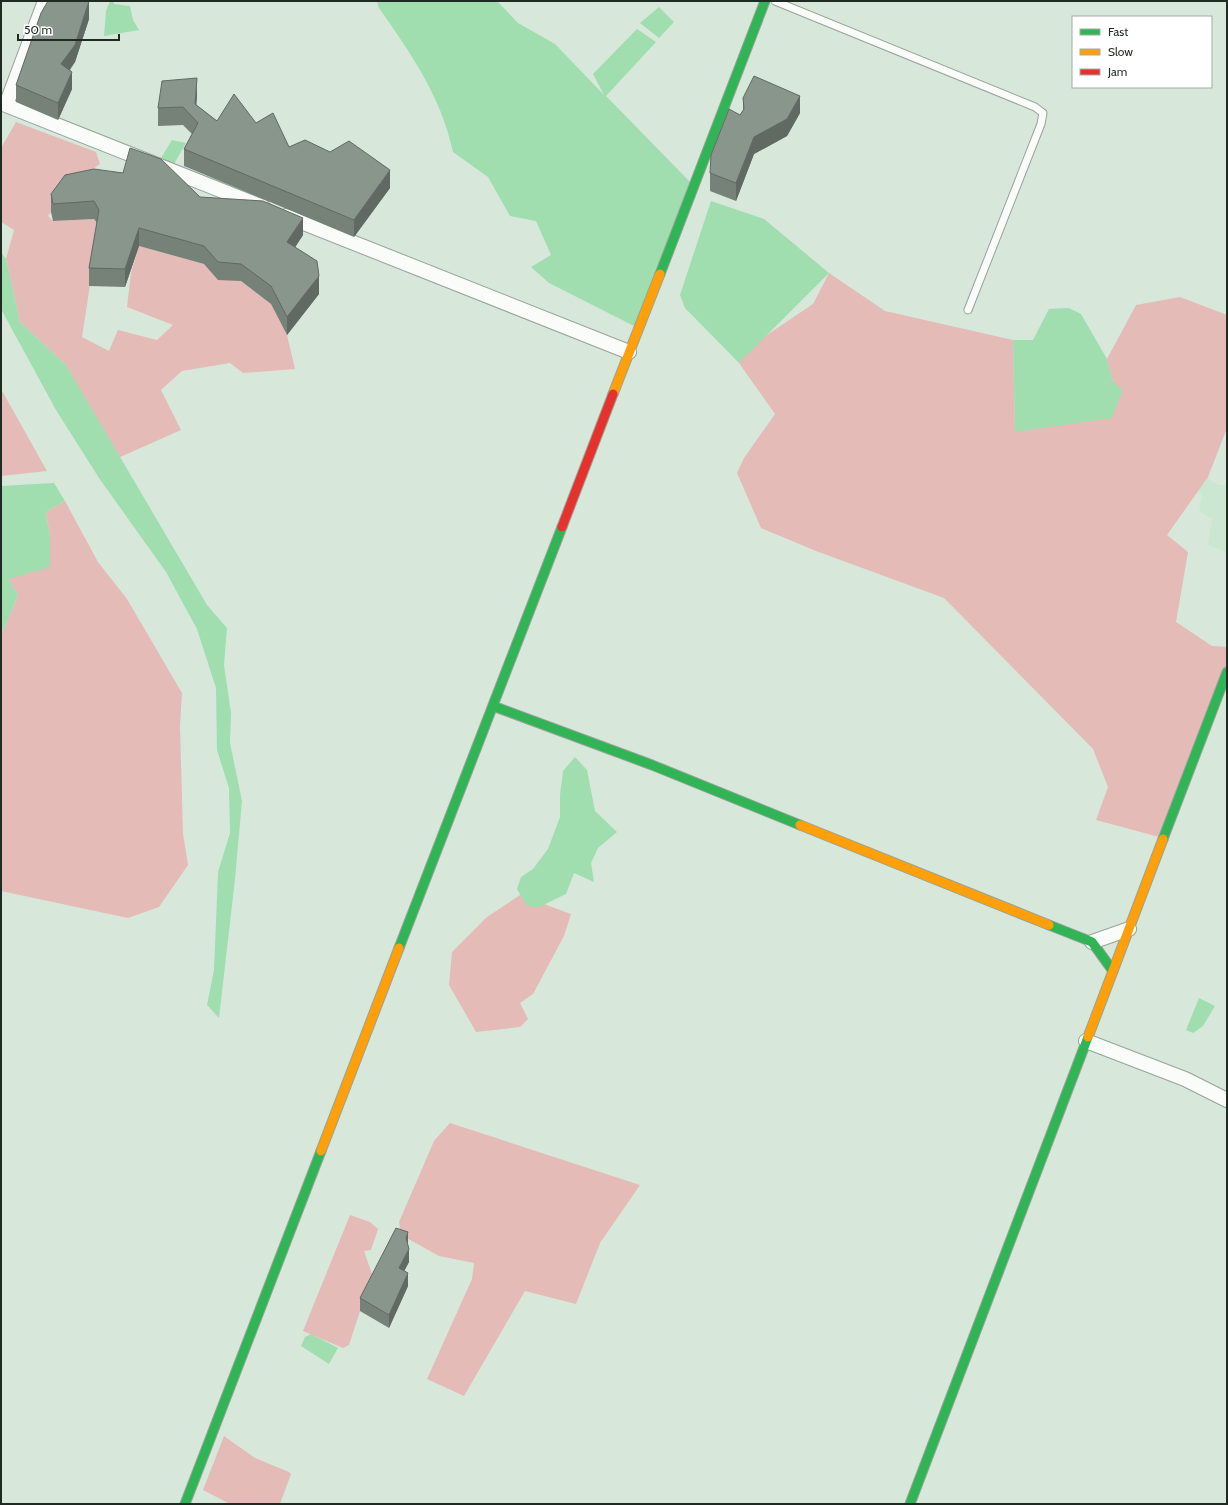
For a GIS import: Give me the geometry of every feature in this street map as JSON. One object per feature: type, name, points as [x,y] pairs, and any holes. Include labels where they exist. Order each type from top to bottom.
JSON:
[{"type":"street","points":[[45,1],[3,104],[629,352]]},
{"type":"street","points":[[185,1504],[629,352],[766,1]]},
{"type":"street","points":[[910,1504],[1227,672]]},
{"type":"street","points":[[493,706],[652,765],[1092,942],[1113,971]]},
{"type":"street","points":[[1092,942],[1129,930]]},
{"type":"street","points":[[1086,1041],[1185,1079],[1227,1100]]},
{"type":"lane","points":[[775,1],[1035,108],[1043,113],[1042,124],[968,310]]},
{"type":"shaded area","points":[[110,1],[113,1],[114,4],[130,6],[133,20],[139,30],[104,36],[106,11]]},
{"type":"shaded area","points":[[377,1],[497,1],[518,23],[555,44],[604,95],[593,74],[637,29],[656,42],[606,96],[694,186],[638,328],[549,283],[531,267],[551,255],[536,221],[510,216],[488,177],[453,152],[441,112],[424,76],[379,8]]},
{"type":"shaded area","points":[[659,7],[674,22],[659,38],[640,23]]},
{"type":"shaded area","points":[[16,122],[96,152],[100,164],[69,186],[48,216],[53,221],[94,219],[99,227],[82,337],[109,351],[118,330],[157,340],[173,325],[127,307],[131,273],[139,246],[204,264],[241,281],[271,304],[287,335],[295,369],[243,373],[230,363],[182,371],[161,390],[181,430],[118,458],[66,365],[20,322],[6,259],[14,230],[1,222],[1,148]]},
{"type":"shaded area","points":[[172,140],[186,143],[174,164],[161,158]]},
{"type":"shaded area","points":[[711,201],[764,219],[829,273],[739,363],[685,308],[680,295]]},
{"type":"shaded area","points":[[1,252],[6,259],[20,322],[66,365],[207,605],[227,628],[224,665],[231,713],[230,743],[242,801],[235,879],[219,1018],[207,1005],[214,970],[218,872],[230,833],[229,788],[217,750],[216,688],[197,629],[166,572],[99,478],[56,410],[1,309]]},
{"type":"shaded area","points":[[829,273],[885,311],[1013,340],[1015,432],[1113,382],[1107,359],[1136,305],[1180,297],[1227,315],[1227,428],[1208,477],[1167,535],[1188,552],[1176,622],[1212,646],[1227,647],[1227,672],[1163,838],[1096,820],[1108,787],[1093,749],[944,598],[816,551],[761,528],[737,473],[744,458],[775,414],[739,363],[755,343],[813,304]]},
{"type":"shaded area","points":[[1069,308],[1081,314],[1107,359],[1113,382],[1123,390],[1112,418],[1015,432],[1013,340],[1033,340],[1049,309]]},
{"type":"shaded area","points":[[1,389],[47,471],[1,476]]},
{"type":"shaded area","points":[[1202,475],[1219,485],[1227,485],[1227,552],[1208,545],[1212,519],[1199,511],[1202,494],[1193,491]]},
{"type":"shaded area","points":[[54,483],[65,501],[46,512],[50,537],[50,567],[8,579],[18,595],[1,636],[1,486]]},
{"type":"shaded area","points":[[65,501],[98,562],[127,599],[182,693],[180,726],[183,834],[188,865],[159,907],[128,918],[1,891],[1,636],[18,595],[8,579],[50,537],[46,512]]},
{"type":"shaded area","points":[[575,757],[587,770],[595,811],[617,832],[598,848],[591,863],[594,882],[574,873],[566,894],[537,908],[526,905],[517,889],[521,877],[533,869],[548,849],[560,817],[560,795],[563,771]]},
{"type":"shaded area","points":[[520,895],[571,914],[564,936],[533,994],[520,1003],[528,1019],[520,1027],[476,1032],[449,985],[452,952],[487,917]]},
{"type":"shaded area","points":[[1199,998],[1215,1006],[1203,1026],[1193,1033],[1186,1030]]},
{"type":"shaded area","points":[[450,1123],[640,1185],[600,1243],[576,1304],[525,1291],[464,1396],[427,1379],[472,1279],[474,1263],[439,1256],[401,1235],[399,1222],[434,1141]]},
{"type":"shaded area","points":[[350,1215],[370,1222],[378,1229],[371,1250],[364,1251],[372,1274],[349,1345],[343,1348],[303,1331]]},
{"type":"shaded area","points":[[311,1334],[338,1348],[329,1364],[301,1346],[305,1337]]},
{"type":"shaded area","points":[[224,1436],[255,1458],[291,1474],[280,1504],[230,1504],[203,1490]]},
{"type":"building","points":[[48,1],[89,1],[75,45],[61,64],[72,72],[58,103],[16,85],[41,13]]},
{"type":"building","points":[[754,76],[800,96],[787,119],[754,137],[736,183],[710,173],[711,155],[729,109],[740,115],[744,109],[743,98]]},
{"type":"building","points":[[197,78],[195,104],[217,121],[234,94],[256,123],[273,113],[289,147],[305,140],[330,152],[349,141],[390,170],[354,220],[184,149],[198,123],[183,107],[158,108],[162,81]]},
{"type":"building","points":[[130,148],[161,159],[200,197],[263,201],[303,218],[287,242],[317,261],[319,276],[287,317],[271,286],[241,264],[218,262],[204,246],[139,228],[125,269],[89,268],[99,210],[94,201],[53,204],[51,194],[65,175],[94,169],[123,173]]},
{"type":"building","points":[[396,1228],[408,1232],[406,1238],[409,1249],[399,1268],[408,1273],[389,1315],[360,1298]]},
{"type":"traffic: fast","points":[[660,274],[765,1]]},
{"type":"traffic: fast","points":[[399,948],[562,527]]},
{"type":"traffic: fast","points":[[1163,839],[1227,672]]},
{"type":"traffic: fast","points":[[493,706],[652,765],[800,825]]},
{"type":"traffic: fast","points":[[1049,925],[1092,942],[1113,971]]},
{"type":"traffic: fast","points":[[910,1504],[1088,1037]]},
{"type":"traffic: fast","points":[[185,1504],[321,1151]]},
{"type":"traffic: slow","points":[[613,394],[660,274]]},
{"type":"traffic: slow","points":[[800,825],[1049,925]]},
{"type":"traffic: slow","points":[[1088,1037],[1163,839]]},
{"type":"traffic: slow","points":[[321,1151],[399,948]]},
{"type":"traffic: jam","points":[[562,527],[613,394]]}]
